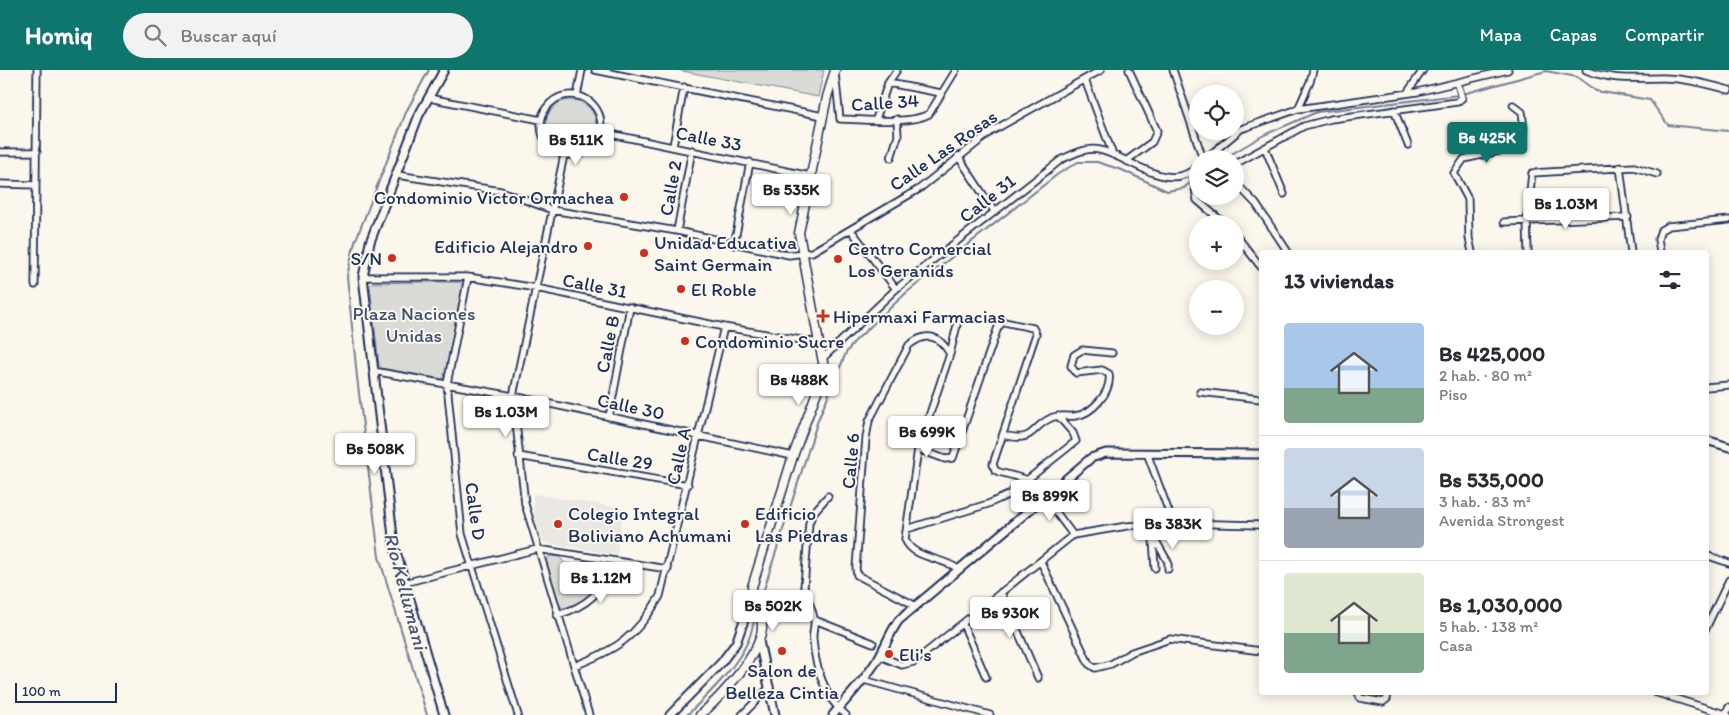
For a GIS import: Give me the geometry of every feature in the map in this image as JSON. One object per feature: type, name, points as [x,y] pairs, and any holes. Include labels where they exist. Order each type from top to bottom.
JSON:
[{"type":"main road","points":[[700,715],[737,675],[759,641],[762,627],[760,614],[753,601],[752,587],[793,456],[822,378],[823,358],[818,343],[800,232],[823,116],[835,71]]},
{"type":"street","points":[[35,285],[38,70]]},
{"type":"street","points":[[444,70],[419,115],[370,242],[363,277],[394,545],[444,715]]},
{"type":"street","points":[[577,96],[582,70]]},
{"type":"street","points":[[595,70],[823,116]]},
{"type":"street","points":[[876,119],[888,83],[897,70]]},
{"type":"street","name":"Calle 34","points":[[835,71],[840,119],[897,119],[922,118],[928,114],[956,70]]},
{"type":"street","name":"Calle Las Rosas","points":[[803,254],[812,252],[919,189],[958,156],[992,131],[1101,70]]},
{"type":"street","points":[[1126,161],[1152,142],[1157,131],[1129,70]]},
{"type":"street","points":[[1173,70],[1201,150]]},
{"type":"street","points":[[1298,109],[1310,82],[1313,70]]},
{"type":"street","points":[[1407,93],[1423,70]]},
{"type":"street","points":[[1215,150],[1241,129],[1298,109],[1407,93],[1459,90],[1508,70]]},
{"type":"street","points":[[1586,70],[1633,79],[1665,78],[1696,82],[1729,90]]},
{"type":"street","points":[[1085,80],[1113,155]]},
{"type":"street","points":[[888,83],[941,93]]},
{"type":"street","points":[[673,146],[684,87]]},
{"type":"street","points":[[1244,159],[1304,126],[1331,118],[1456,102],[1459,90]]},
{"type":"street","points":[[429,96],[434,99],[541,120]]},
{"type":"street","points":[[577,96],[594,105],[601,123],[601,132],[591,148],[573,156],[564,155],[548,145],[543,136],[541,120],[552,103],[559,98],[577,96]]},
{"type":"street","points":[[1472,250],[1469,238],[1468,200],[1454,173],[1464,159],[1517,147],[1523,139],[1524,126],[1522,112],[1513,105]]},
{"type":"street","points":[[1394,110],[1408,146]]},
{"type":"street","points":[[891,158],[898,136],[897,119]]},
{"type":"street","name":"Calle 33","points":[[601,132],[810,176]]},
{"type":"street","points":[[1265,148],[1284,194]]},
{"type":"street","name":"Calle 2","points":[[677,231],[692,150]]},
{"type":"street","name":"Calle 31","points":[[823,358],[896,289],[1062,159],[1085,150],[1099,150],[1169,178],[1189,176]]},
{"type":"street","points":[[0,152],[37,152]]},
{"type":"street","points":[[564,155],[514,396],[518,456],[525,504],[557,615],[589,715]]},
{"type":"street","points":[[958,156],[994,211]]},
{"type":"street","points":[[734,245],[750,162]]},
{"type":"street","points":[[1620,167],[1632,250]]},
{"type":"street","points":[[1528,250],[1528,221],[1532,173],[1634,167],[1657,174]]},
{"type":"street","points":[[397,175],[501,191],[552,210],[677,231],[734,245],[789,255],[803,254]]},
{"type":"street","points":[[0,184],[36,185]]},
{"type":"street","points":[[1244,191],[1256,204],[1287,250]]},
{"type":"street","points":[[1203,205],[1214,215]]},
{"type":"street","points":[[1504,222],[1628,217]]},
{"type":"street","points":[[1660,250],[1658,239],[1661,230],[1668,226],[1729,220]]},
{"type":"street","points":[[851,230],[896,289]]},
{"type":"street","points":[[1244,245],[1259,264]]},
{"type":"street","name":"Calle 31","points":[[363,277],[468,277],[536,288],[724,327],[818,343]]},
{"type":"street","name":"Calle D","points":[[468,277],[447,384],[462,534],[518,715]]},
{"type":"street","name":"Calle B","points":[[609,417],[630,307]]},
{"type":"street","points":[[918,449],[945,460],[954,458],[998,327],[1004,322],[1033,328],[1036,334],[993,467],[999,472],[1026,479]]},
{"type":"street","points":[[957,325],[950,354],[918,449],[905,539],[909,547],[922,554],[947,562],[958,569]]},
{"type":"street","name":"Calle A","points":[[574,666],[602,656],[626,641],[646,620],[660,596],[688,485],[724,327]]},
{"type":"street","name":"Calle 6","points":[[916,606],[857,575],[866,438],[869,421],[909,345],[920,338],[936,338],[942,341],[950,354]]},
{"type":"street","points":[[1003,435],[1014,438],[1026,436],[1036,431],[1048,419],[1058,416],[1075,416],[1096,405],[1108,385],[1110,378],[1106,371],[1076,373],[1072,370],[1071,366],[1078,352],[1082,350],[1112,353]]},
{"type":"street","name":"Calle 30","points":[[374,371],[514,396],[793,456]]},
{"type":"street","points":[[1709,387],[1729,385]]},
{"type":"street","points":[[1200,392],[1259,399]]},
{"type":"street","points":[[907,529],[988,504],[1008,494],[1076,441],[1073,432],[1058,416]]},
{"type":"street","points":[[1709,441],[1729,447]]},
{"type":"street","points":[[835,712],[864,680],[880,656],[891,630],[958,569],[1044,496],[1096,455],[1106,453],[1259,454]]},
{"type":"street","points":[[1147,453],[1173,523]]},
{"type":"street","name":"Calle 29","points":[[518,456],[688,485]]},
{"type":"street","points":[[828,496],[813,512],[809,523],[804,588],[814,620],[814,648],[827,694],[835,712]]},
{"type":"street","points":[[1044,496],[1073,535]]},
{"type":"street","points":[[880,656],[902,665],[910,664],[963,624],[1073,535],[1152,524],[1259,525]]},
{"type":"street","points":[[1152,524],[1155,568]]},
{"type":"street","points":[[1154,539],[1166,559],[1168,569]]},
{"type":"street","points":[[404,583],[537,549],[668,568]]},
{"type":"street","points":[[1709,556],[1729,564]]},
{"type":"street","points":[[557,615],[573,610],[588,602],[600,591],[609,576],[614,561]]},
{"type":"street","points":[[1041,562],[1089,664],[1099,669],[1119,661],[1132,652],[1170,639],[1259,651]]},
{"type":"street","points":[[1709,622],[1729,580]]},
{"type":"street","points":[[1001,592],[1038,678]]},
{"type":"street","points":[[670,715],[721,663],[736,642],[753,601]]},
{"type":"street","points":[[814,620],[873,643]]},
{"type":"street","points":[[963,624],[986,677]]},
{"type":"street","points":[[759,641],[775,715]]},
{"type":"street","points":[[864,680],[990,715]]},
{"type":"street","points":[[742,715],[770,687]]},
{"type":"street","points":[[1359,695],[1360,698],[1383,702],[1387,696]]},
{"type":"street","points":[[1674,695],[1726,715],[1729,707]]},
{"type":"street","points":[[835,712],[846,715]]},
{"type":"shaded area","points":[[533,494],[623,508],[617,555],[543,542],[534,517]]},
{"type":"green space","points":[[677,70],[824,70],[818,97]]},
{"type":"green space","points":[[566,100],[576,100],[589,107],[596,120],[596,130],[589,143],[576,150],[566,150],[557,146],[550,139],[546,130],[546,120],[550,111],[557,104]]},
{"type":"green space","name":"Plaza Naciones Unidas","points":[[460,282],[464,287],[445,377],[442,379],[381,368],[379,365],[370,285],[372,283]]},
{"type":"green space","points":[[551,556],[560,557],[564,563],[587,567],[594,562],[602,563],[606,569],[599,583],[590,594],[578,603],[563,608],[559,606],[545,564],[545,559]]},
{"type":"waterway","name":"Río Kellumani","points":[[427,715],[379,557],[347,276],[355,242],[407,110],[429,70]]},
{"type":"waterway","points":[[1463,94],[1546,71],[1577,77],[1596,91],[1650,100],[1668,125],[1729,131]]},
{"type":"waterway","points":[[1238,150],[1264,135],[1317,112],[1459,95]]},
{"type":"waterway","points":[[759,605],[818,420],[846,353],[854,342],[906,293],[1058,174],[1078,162],[1097,162],[1122,170],[1167,191],[1184,188],[1189,184]]},
{"type":"waterway","points":[[687,715],[723,678],[739,657],[750,636],[756,614]]},
{"type":"place","name":"Condominio Victor Ormachea","points":[[624,197]]},
{"type":"place","name":"Edificio Alejandro","points":[[588,246]]},
{"type":"place","name":"Unidad Educativa Saint Germain","points":[[644,253]]},
{"type":"place","name":"S/N","points":[[392,258]]},
{"type":"place","name":"Centro Comercial Los Geranids","points":[[838,259]]},
{"type":"place","name":"El Roble","points":[[681,289]]},
{"type":"place","name":"Hipermaxi Farmacias","points":[[823,316]]},
{"type":"place","name":"Condominio Sucre","points":[[685,341]]},
{"type":"place","name":"Colegio Integral Boliviano Achumani","points":[[558,524]]},
{"type":"place","name":"Edificio Las Piedras","points":[[745,524]]},
{"type":"place","name":"Salon de Belleza Cintia","points":[[782,651]]},
{"type":"place","name":"Eli's","points":[[889,654]]}]
